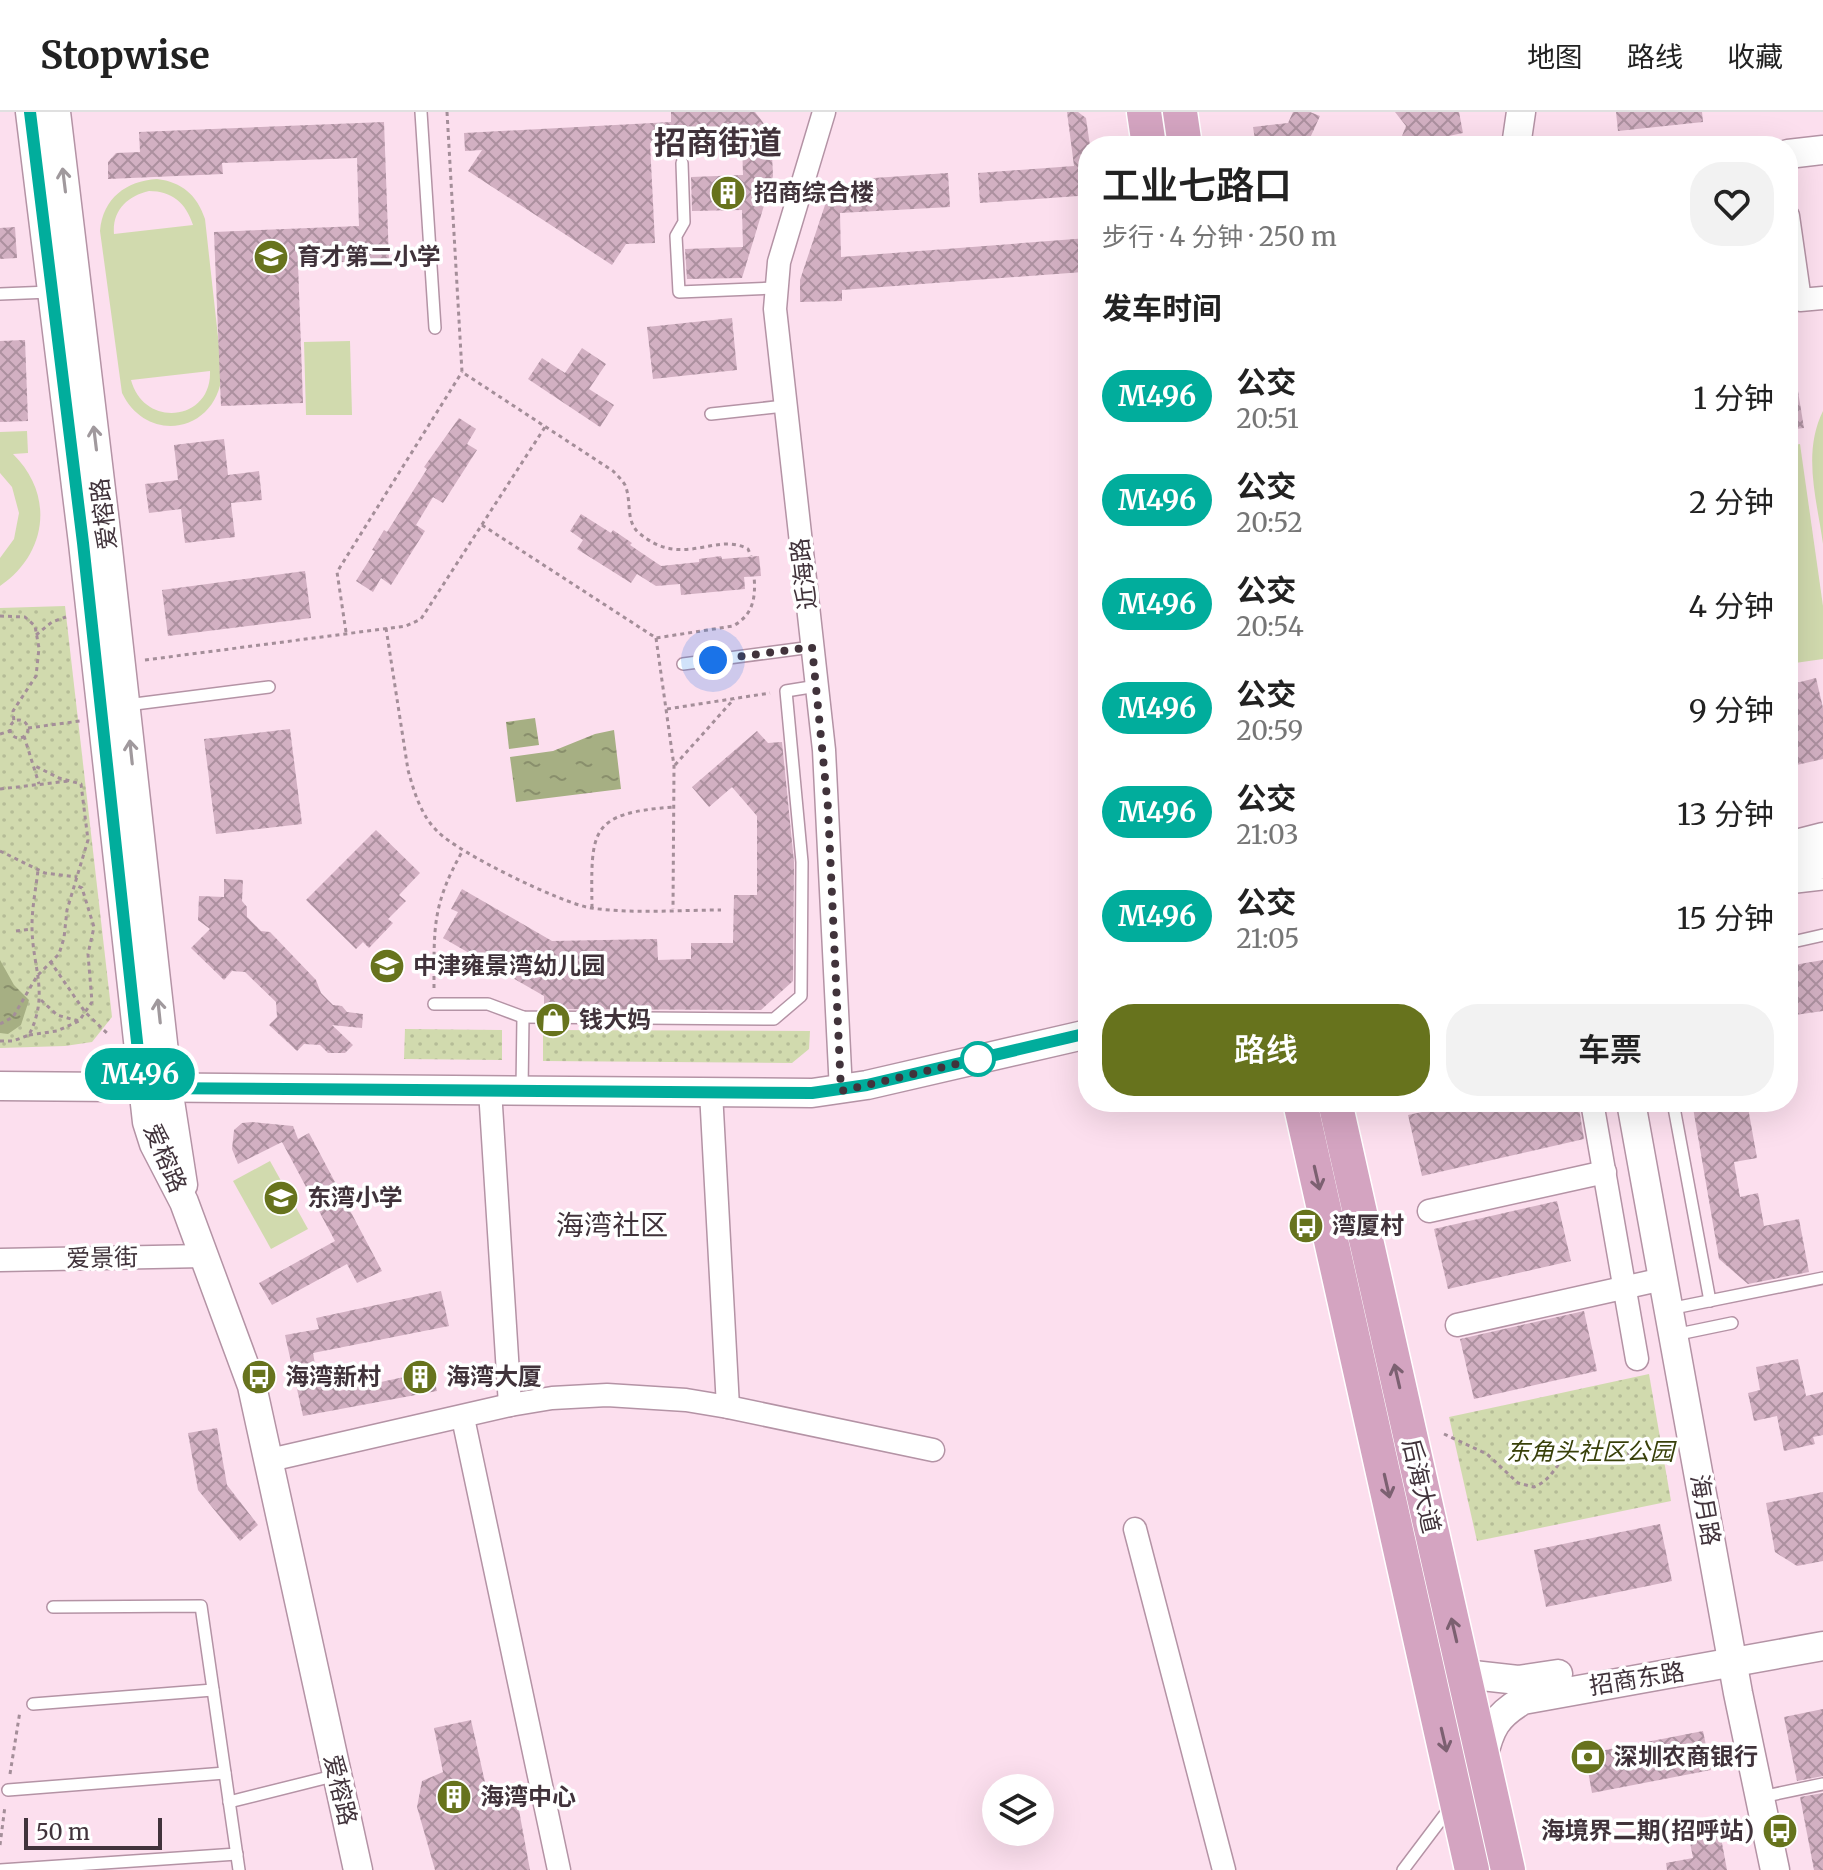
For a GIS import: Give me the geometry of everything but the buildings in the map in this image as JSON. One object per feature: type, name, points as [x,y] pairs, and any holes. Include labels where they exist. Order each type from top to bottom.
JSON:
[{"type":"main road","points":[[1144,112],[1148,136]]},
{"type":"main road","points":[[1180,112],[1184,136]]},
{"type":"main road","name":"后海大道","points":[[1302,1112],[1472,1870]]},
{"type":"main road","name":"后海大道","points":[[1337,1112],[1508,1870]]},
{"type":"street","name":"爱榕路","points":[[30,112],[51,292],[125,705],[155,1088],[154,1144],[184,1202],[252,1386],[358,1870]]},
{"type":"street","name":"爱榕路","points":[[56,112],[95,541],[155,1088]]},
{"type":"street","name":"近海路","points":[[824,112],[779,262],[775,288],[778,351],[817,686],[830,838],[841,1091]]},
{"type":"street","points":[[1129,112],[1143,136]]},
{"type":"street","points":[[1517,136],[1521,112]]},
{"type":"street","points":[[1798,153],[1823,150]]},
{"type":"street","points":[[1798,286],[1800,300],[1823,298]]},
{"type":"street","points":[[1798,843],[1823,837]]},
{"type":"street","points":[[1798,870],[1823,864]]},
{"type":"street","points":[[0,1086],[841,1091],[1078,1036]]},
{"type":"street","points":[[490,1090],[510,1405]]},
{"type":"street","points":[[711,1092],[728,1407]]},
{"type":"street","points":[[1594,1112],[1637,1359]]},
{"type":"street","name":"海月路","points":[[1633,1112],[1731,1653],[1775,1870]]},
{"type":"street","points":[[1429,1211],[1605,1172]]},
{"type":"street","name":"爱景街","points":[[0,1260],[204,1256]]},
{"type":"street","points":[[1457,1325],[1663,1279]]},
{"type":"street","points":[[270,1460],[510,1405],[552,1398],[607,1395],[686,1400],[728,1407],[933,1450]]},
{"type":"street","points":[[463,1418],[559,1870]]},
{"type":"street","points":[[1135,1529],[1224,1870]]},
{"type":"street","name":"招商东路","points":[[1483,1758],[1488,1737],[1496,1722],[1506,1710],[1523,1700],[1731,1653],[1823,1626]]},
{"type":"street","name":"招商东路","points":[[1464,1674],[1500,1680],[1532,1679],[1731,1653],[1823,1646]]},
{"type":"lane","points":[[421,112],[435,328]]},
{"type":"lane","points":[[682,163],[684,222],[676,236],[679,292],[775,288]]},
{"type":"lane","points":[[0,294],[51,292]]},
{"type":"lane","points":[[711,414],[784,406]]},
{"type":"lane","points":[[683,664],[812,647]]},
{"type":"lane","points":[[434,1004],[488,1004],[523,1017],[774,1019],[801,996],[802,862],[786,691],[817,686]]},
{"type":"lane","points":[[125,705],[269,687]]},
{"type":"lane","points":[[1798,887],[1823,884]]},
{"type":"lane","points":[[1798,941],[1823,935]]},
{"type":"lane","points":[[522,1090],[523,1017]]},
{"type":"lane","points":[[1675,1112],[1710,1301]]},
{"type":"lane","points":[[1671,1322],[1710,1301],[1823,1278]]},
{"type":"lane","points":[[1671,1322],[1732,1323]]},
{"type":"lane","points":[[53,1607],[201,1606],[239,1870]]},
{"type":"lane","points":[[33,1704],[213,1690]]},
{"type":"lane","points":[[8,1790],[225,1773]]},
{"type":"lane","points":[[229,1802],[337,1775]]},
{"type":"lane","points":[[1760,1797],[1823,1784]]},
{"type":"lane","points":[[1403,1870],[1457,1798]]},
{"type":"lane","points":[[0,1870],[186,1864],[237,1854]]},
{"type":"path","points":[[346,634],[337,572],[462,372],[447,112]]},
{"type":"path","points":[[462,372],[613,471],[626,487],[633,525],[661,548],[677,551],[734,544],[748,549],[751,556]]},
{"type":"path","points":[[140,660],[406,626],[421,619],[545,427]]},
{"type":"path","points":[[481,525],[656,638],[733,626],[743,620],[753,604],[754,576]]},
{"type":"path","points":[[0,616],[25,617],[35,626],[39,648],[36,676],[13,711],[14,722],[10,731],[0,734]]},
{"type":"path","points":[[36,635],[52,622],[66,617]]},
{"type":"path","points":[[386,628],[414,793],[437,832],[463,850],[569,903],[592,908],[721,910]]},
{"type":"path","points":[[656,638],[674,766],[673,910]]},
{"type":"path","points":[[667,709],[786,691]]},
{"type":"path","points":[[674,766],[734,699]]},
{"type":"path","points":[[28,728],[87,720]]},
{"type":"path","points":[[14,722],[24,722],[28,728]]},
{"type":"path","points":[[28,728],[24,736],[39,784]]},
{"type":"path","points":[[10,731],[17,738],[24,736]]},
{"type":"path","points":[[0,1024],[13,1017],[37,976],[59,954],[67,910],[88,840],[81,784],[59,778],[35,766]]},
{"type":"path","points":[[0,789],[73,781]]},
{"type":"path","points":[[592,908],[594,840],[603,824],[620,814],[674,807]]},
{"type":"path","points":[[434,1004],[437,908],[441,892],[463,850]]},
{"type":"path","points":[[0,851],[38,870],[77,877]]},
{"type":"path","points":[[29,1035],[41,1000],[32,929],[38,870]]},
{"type":"path","points":[[0,1041],[57,1031],[78,1021],[92,1002],[88,954],[94,927],[82,888],[75,885]]},
{"type":"path","points":[[16,931],[32,929]]},
{"type":"path","points":[[50,961],[85,1012],[109,1035]]},
{"type":"path","points":[[41,1000],[57,1015],[78,1021]]},
{"type":"path","points":[[1444,1434],[1487,1454],[1518,1483],[1534,1487],[1550,1478],[1562,1457],[1577,1449],[1608,1457],[1670,1447]]},
{"type":"path","points":[[0,1845],[18,1712],[33,1704]]},
{"type":"green space","points":[[157,179],[181,187],[198,203],[205,219],[222,373],[218,393],[208,408],[195,419],[180,425],[164,426],[148,421],[134,410],[122,393],[100,231],[106,209],[118,193],[146,180]],"holes":[[[149,191],[165,193],[177,200],[193,225],[114,234],[116,218],[122,206]],[[210,371],[208,388],[200,400],[189,409],[176,413],[162,412],[149,406],[138,396],[131,380]]]},
{"type":"green space","points":[[350,341],[352,415],[306,415],[304,342]]},
{"type":"green space","points":[[1823,411],[1823,544],[1812,460],[1813,443]]},
{"type":"green space","points":[[27,431],[28,453],[13,454],[35,487],[40,505],[40,523],[28,558],[0,586],[0,558],[14,539],[19,513],[12,487],[0,473],[0,432]]},
{"type":"green space","points":[[1798,444],[1823,606],[1823,659],[1798,663]]},
{"type":"green space","points":[[65,606],[112,1017],[92,1042],[0,1048],[0,608]]},
{"type":"green space","points":[[405,1029],[502,1030],[502,1060],[404,1059]]},
{"type":"green space","points":[[543,1030],[810,1031],[809,1049],[792,1063],[543,1061]]},
{"type":"green space","points":[[270,1161],[308,1229],[271,1249],[233,1181]]},
{"type":"green space","name":"东角头社区公园","points":[[1649,1374],[1671,1501],[1477,1541],[1449,1417]]},
{"type":"water","points":[[535,718],[539,745],[509,749],[506,722]]},
{"type":"water","points":[[614,730],[621,789],[516,802],[510,757],[553,751],[595,734]]},
{"type":"water","points":[[0,960],[14,985],[29,1000],[21,1025],[8,1034],[0,1033]]},
{"type":"bus line","name":"M496","points":[[30,112],[83,543],[142,1088],[812,1093],[841,1091],[1078,1035]]},
{"type":"place","name":"招商综合楼","points":[[728,193]]},
{"type":"place","name":"育才第二小学","points":[[271,257]]},
{"type":"place","name":"中津雍景湾幼儿园","points":[[387,966]]},
{"type":"place","name":"钱大妈","points":[[553,1020]]},
{"type":"place","name":"东湾小学","points":[[281,1198]]},
{"type":"place","name":"湾厦村","points":[[1306,1226]]},
{"type":"place","name":"海湾新村","points":[[259,1377]]},
{"type":"place","name":"海湾大厦","points":[[420,1377]]},
{"type":"place","name":"深圳农商银行","points":[[1588,1757]]},
{"type":"place","name":"海湾中心","points":[[454,1797]]},
{"type":"place","name":"海境界二期(招呼站)","points":[[1780,1831]]},
{"type":"district","name":"招商街道","points":[[718,143]]},
{"type":"district","name":"海湾社区","points":[[612,1225]]},
{"type":"route","points":[[713,660],[812,647],[828,808],[841,1091],[978,1059]]}]
